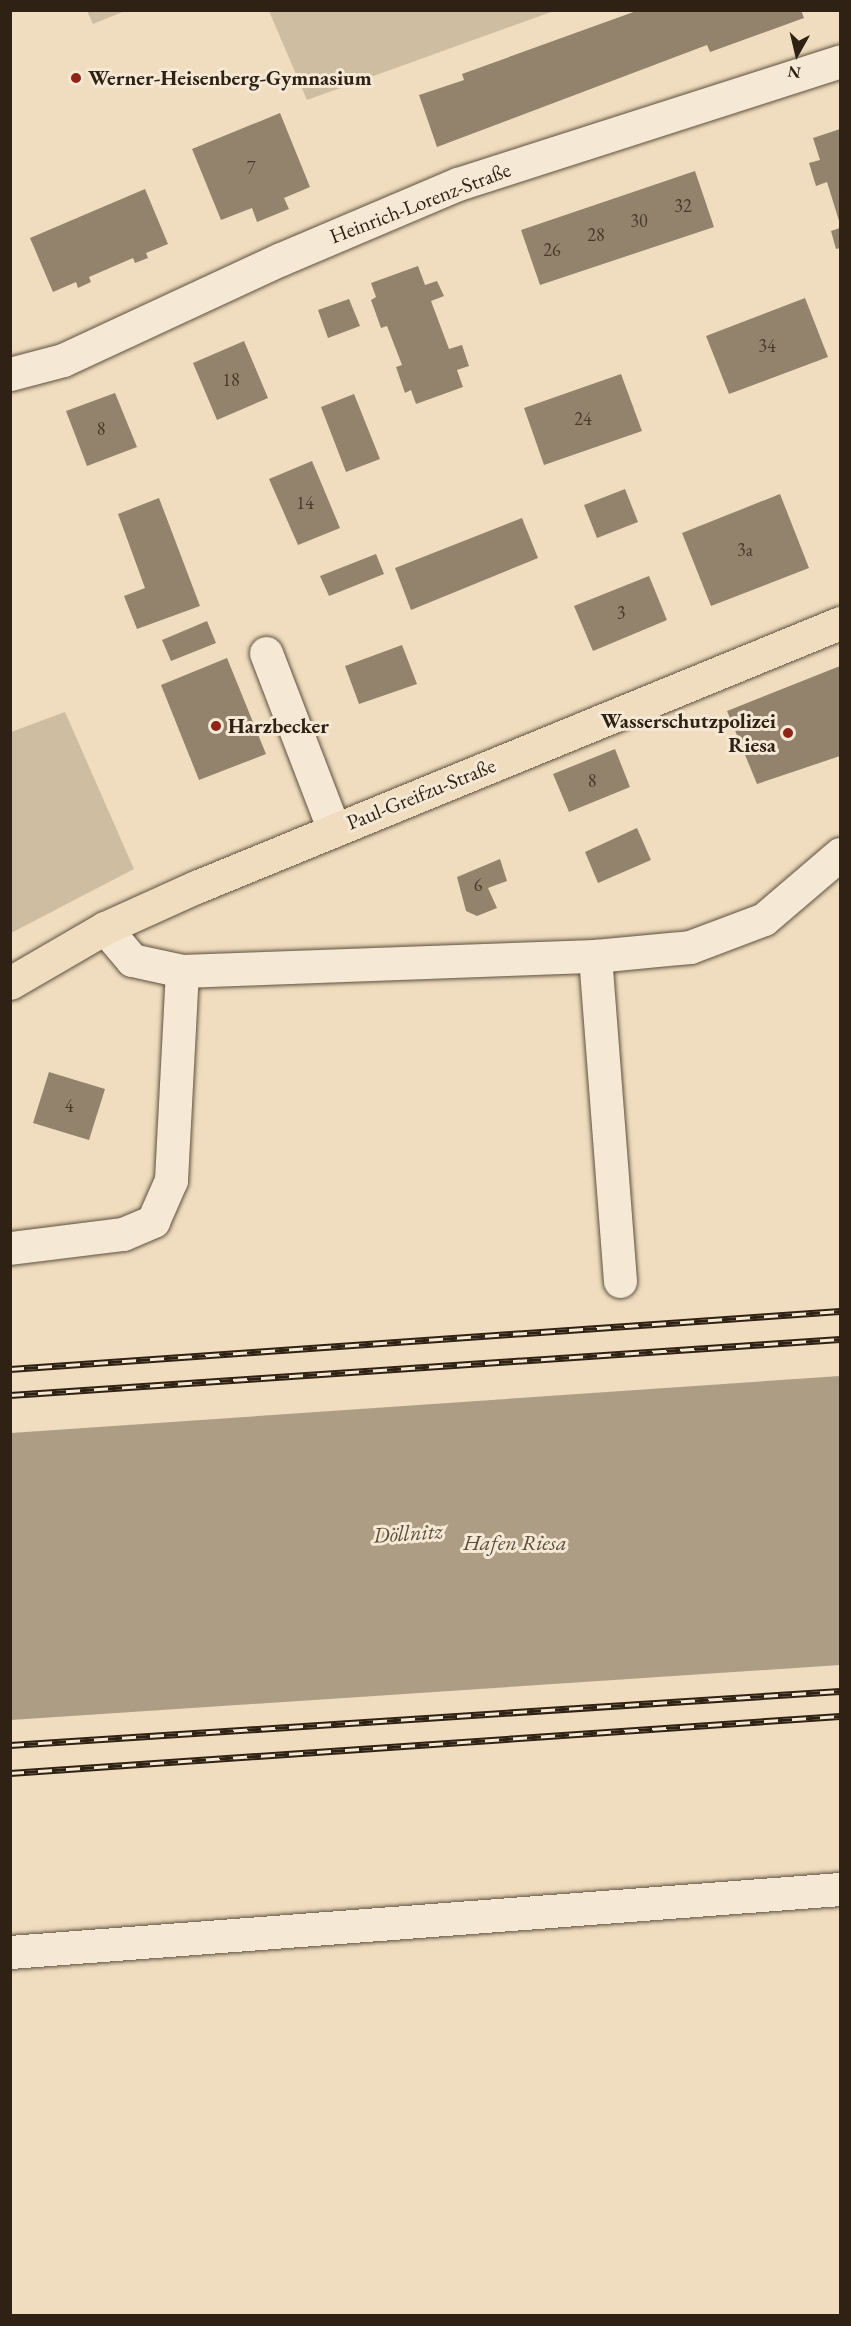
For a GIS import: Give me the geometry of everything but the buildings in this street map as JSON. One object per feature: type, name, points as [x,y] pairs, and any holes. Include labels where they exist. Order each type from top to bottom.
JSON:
[{"type":"main road","name":"Paul-Greifzu-Straße","points":[[10,983],[105,928],[334,830],[840,623]]},
{"type":"street","name":"Heinrich-Lorenz-Straße","points":[[10,374],[63,360],[458,184],[840,61]]},
{"type":"street","points":[[266,653],[334,830]]},
{"type":"street","points":[[105,928],[132,960],[182,971],[596,956],[690,947],[764,919],[834,865]]},
{"type":"street","points":[[596,956],[620,1281]]},
{"type":"street","points":[[10,1248],[123,1234],[153,1221],[171,1180],[182,971]]},
{"type":"street","points":[[10,1952],[840,1889]]},
{"type":"shaded area","points":[[87,11],[125,11],[93,24]]},
{"type":"shaded area","points":[[269,11],[554,11],[307,100]]},
{"type":"shaded area","points":[[65,712],[134,869],[11,933],[11,732]]},
{"type":"water","name":"Hafen Riesa","points":[[840,1376],[840,1665],[11,1720],[11,1433]]},
{"type":"railway","points":[[10,1369],[840,1311]]},
{"type":"railway","points":[[10,1395],[840,1339]]},
{"type":"railway","points":[[10,1745],[840,1691]]},
{"type":"railway","points":[[10,1773],[840,1716]]},
{"type":"place","name":"Werner-Heisenberg-Gymnasium","points":[[76,78]]},
{"type":"place","name":"Harzbecker","points":[[216,726]]},
{"type":"place","name":"Wasserschutzpolizei Riesa","points":[[788,733]]},
{"type":"water label","name":"Döllnitz","points":[[408,1533]]}]
